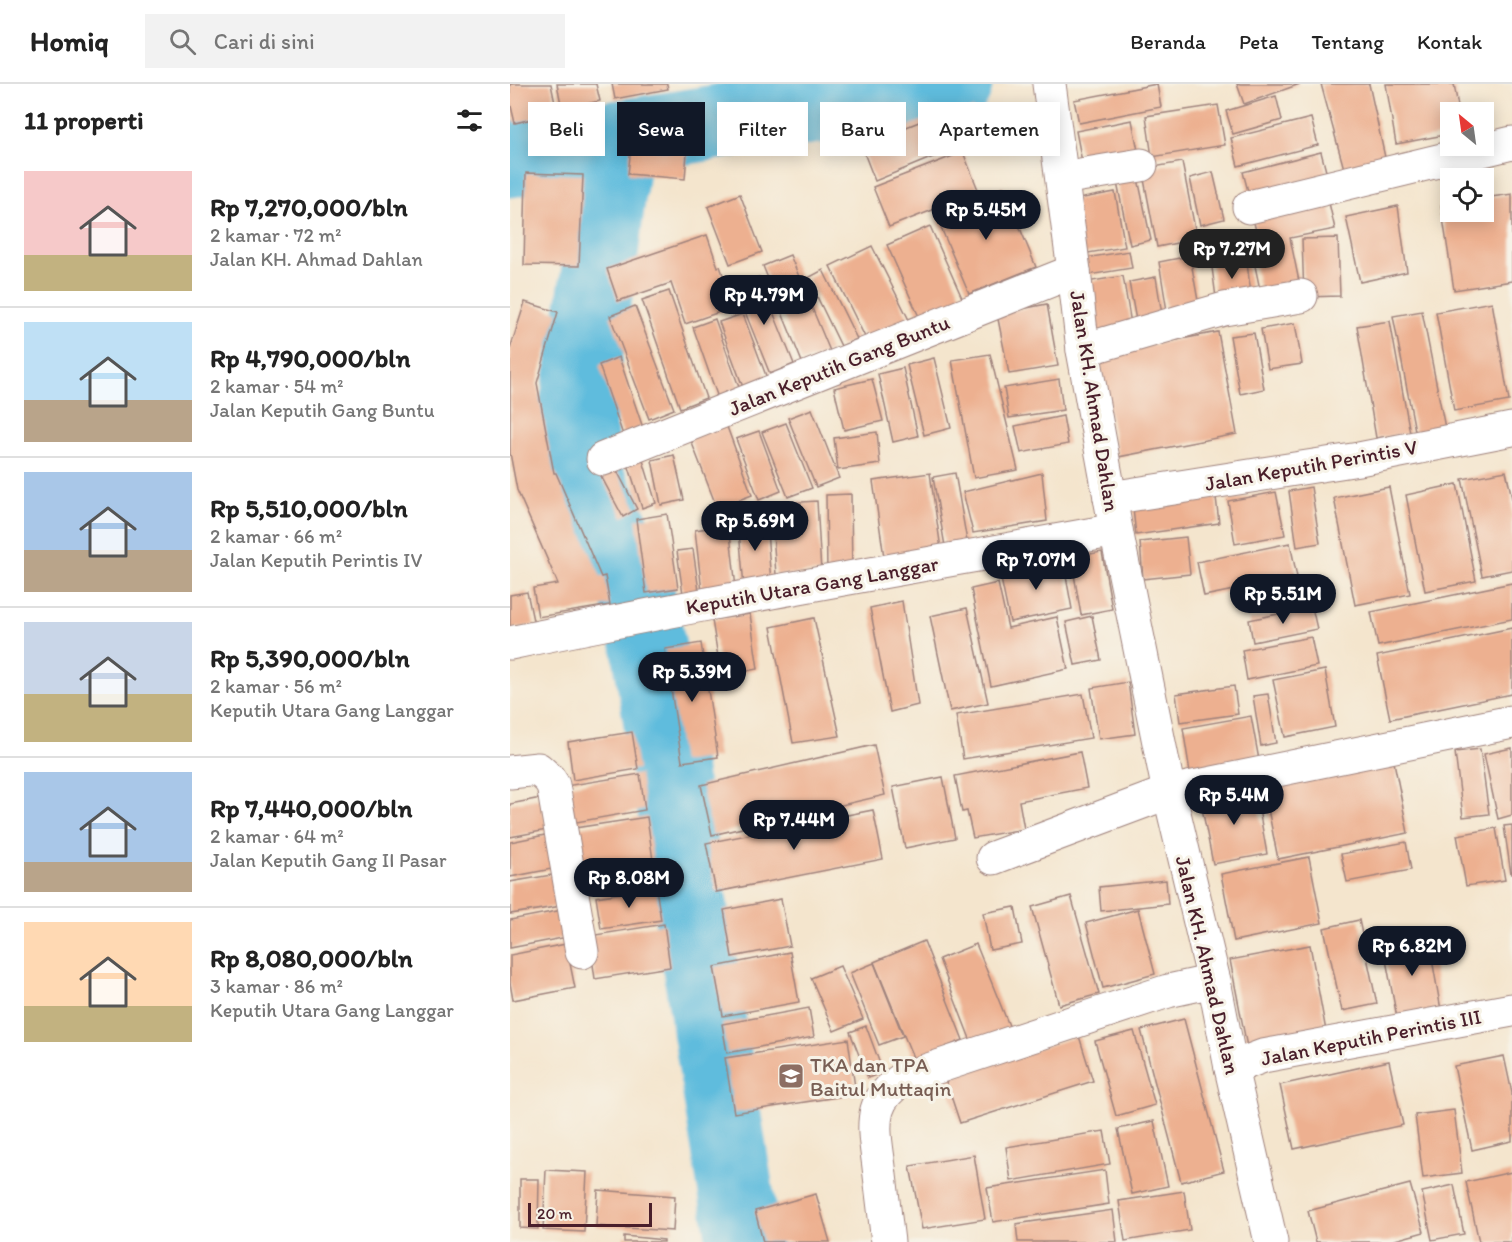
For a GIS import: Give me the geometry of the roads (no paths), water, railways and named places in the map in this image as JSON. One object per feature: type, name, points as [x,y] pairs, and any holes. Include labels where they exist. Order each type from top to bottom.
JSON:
[{"type":"street","name":"Jalan KH. Ahmad Dahlan","points":[[1050,91],[1083,350],[1116,530],[1168,792],[1214,981],[1231,1068],[1271,1242]]},
{"type":"street","points":[[1249,207],[1512,143]]},
{"type":"street","points":[[1062,178],[1142,165]]},
{"type":"street","name":"Jalan Keputih Gang Buntu","points":[[603,459],[1074,271]]},
{"type":"street","points":[[1083,350],[1224,309],[1301,296]]},
{"type":"street","name":"Jalan Keputih Perintis V","points":[[1110,498],[1359,459],[1512,429]]},
{"type":"street","name":"Keputih Utara Gang Langgar","points":[[510,643],[671,611],[1116,530]]},
{"type":"street","points":[[993,858],[1168,792],[1512,722]]},
{"type":"street","points":[[510,772],[538,769],[553,785],[582,952]]},
{"type":"street","points":[[888,1242],[876,1141],[876,1122],[883,1097],[896,1083],[904,1078],[1168,991],[1214,981]]},
{"type":"street","name":"Jalan Keputih Perintis III","points":[[1231,1068],[1263,1056],[1512,1011]]},
{"type":"waterway","points":[[744,1242],[649,648],[631,565],[584,473],[577,406],[597,283],[616,138],[955,84]]},
{"type":"waterway","points":[[510,160],[616,138]]},
{"type":"place","name":"TKA dan TPA Baitul Muttaqin","points":[[791,1076]]}]
